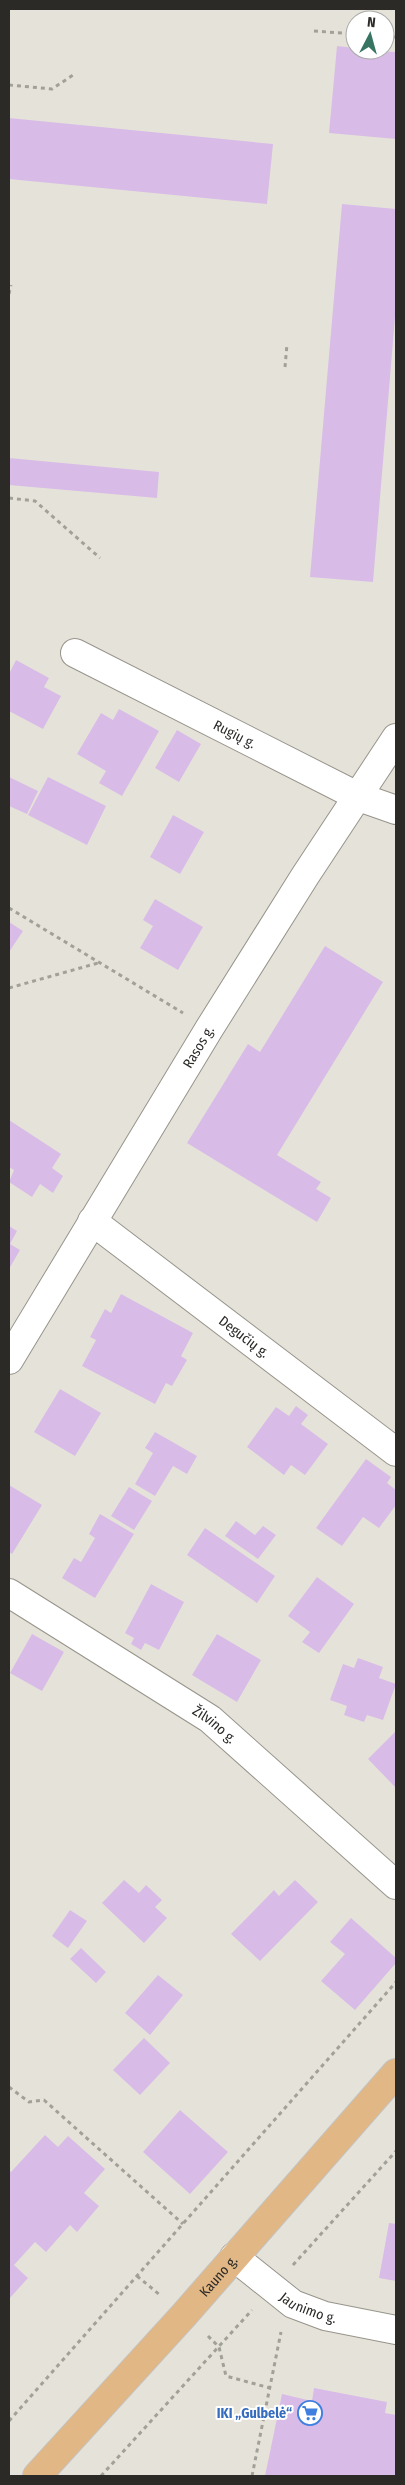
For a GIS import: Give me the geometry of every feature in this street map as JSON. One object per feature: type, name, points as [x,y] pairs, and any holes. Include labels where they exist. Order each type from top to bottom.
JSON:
[{"type":"main road","name":"Kauno g.","points":[[37,2476],[396,2073]]},
{"type":"street","name":"Rugių g.","points":[[75,652],[358,797],[396,810]]},
{"type":"street","name":"Rasos g.","points":[[9,1360],[209,1029],[305,876],[396,738]]},
{"type":"street","name":"Degučių g.","points":[[92,1221],[396,1452]]},
{"type":"street","name":"Žilvino g.","points":[[9,1593],[210,1719],[396,1886]]},
{"type":"street","name":"Jaunimo g.","points":[[234,2257],[280,2294],[325,2316],[396,2330]]},
{"type":"path","points":[[314,31],[345,33]]},
{"type":"path","points":[[9,85],[52,89],[73,75]]},
{"type":"path","points":[[9,294],[11,285]]},
{"type":"path","points":[[285,367],[287,344]]},
{"type":"path","points":[[9,498],[35,501],[100,558]]},
{"type":"path","points":[[9,908],[209,1029]]},
{"type":"path","points":[[9,988],[98,962]]},
{"type":"path","points":[[9,2421],[396,1982]]},
{"type":"path","points":[[9,2087],[29,2102],[44,2100],[183,2224]]},
{"type":"path","points":[[101,2476],[280,2294],[396,2150]]},
{"type":"path","points":[[252,2476],[280,2294]]},
{"type":"building","points":[[337,46],[345,47],[345,60],[395,60],[396,52],[396,139],[329,133]]},
{"type":"building","points":[[9,118],[273,144],[267,204],[9,179]]},
{"type":"building","points":[[342,204],[396,209],[396,305],[373,582],[310,577]]},
{"type":"building","points":[[9,458],[159,472],[157,498],[9,485]]},
{"type":"building","points":[[16,660],[49,678],[44,687],[61,696],[43,729],[9,711],[9,674]]},
{"type":"building","points":[[119,709],[159,731],[122,796],[99,783],[106,771],[77,754],[101,713],[113,720]]},
{"type":"building","points":[[177,730],[201,744],[179,782],[155,768]]},
{"type":"building","points":[[9,777],[38,791],[27,814],[9,806]]},
{"type":"building","points":[[48,777],[106,806],[87,845],[28,815]]},
{"type":"building","points":[[173,815],[204,832],[180,874],[150,857]]},
{"type":"building","points":[[155,899],[203,927],[178,970],[140,948],[153,926],[143,920]]},
{"type":"building","points":[[9,922],[23,931],[9,952]]},
{"type":"building","points":[[325,946],[383,982],[277,1155],[321,1182],[316,1189],[331,1198],[317,1222],[187,1143],[248,1044],[260,1052]]},
{"type":"building","points":[[9,1120],[61,1154],[52,1168],[63,1176],[53,1193],[40,1184],[32,1197],[9,1182],[14,1170],[9,1167]]},
{"type":"building","points":[[9,1226],[17,1231],[10,1244],[20,1250],[9,1269]]},
{"type":"building","points":[[121,1294],[193,1333],[181,1356],[187,1360],[172,1386],[166,1383],[155,1404],[82,1366],[96,1340],[90,1337],[105,1309],[111,1313]]},
{"type":"building","points":[[60,1389],[101,1413],[75,1456],[34,1432]]},
{"type":"building","points":[[296,1406],[308,1415],[301,1424],[328,1444],[305,1475],[291,1465],[284,1475],[247,1447],[276,1407],[289,1416]]},
{"type":"building","points":[[155,1432],[197,1456],[187,1474],[173,1466],[155,1496],[135,1484],[153,1453],[145,1448]]},
{"type":"building","points":[[366,1459],[391,1477],[387,1483],[396,1490],[396,1505],[379,1528],[363,1517],[342,1546],[316,1528]]},
{"type":"building","points":[[9,1485],[42,1505],[12,1554],[9,1552]]},
{"type":"building","points":[[129,1487],[152,1501],[134,1530],[111,1516]]},
{"type":"building","points":[[100,1514],[134,1534],[95,1598],[62,1578],[74,1558],[81,1562],[95,1538],[89,1534]]},
{"type":"building","points":[[236,1521],[255,1535],[263,1526],[276,1535],[258,1559],[225,1536]]},
{"type":"building","points":[[205,1528],[275,1576],[257,1603],[187,1555]]},
{"type":"building","points":[[317,1577],[354,1604],[319,1653],[302,1642],[310,1632],[288,1616]]},
{"type":"building","points":[[151,1584],[184,1602],[159,1650],[145,1643],[141,1650],[131,1644],[134,1638],[125,1633]]},
{"type":"building","points":[[32,1634],[64,1652],[42,1691],[10,1673]]},
{"type":"building","points":[[217,1634],[261,1660],[237,1702],[192,1675]]},
{"type":"building","points":[[358,1658],[383,1667],[379,1678],[396,1684],[383,1720],[367,1715],[364,1722],[344,1715],[347,1706],[330,1700],[343,1664],[354,1668]]},
{"type":"building","points":[[396,1731],[396,1788],[368,1759]]},
{"type":"building","points":[[124,1880],[139,1893],[146,1885],[162,1900],[155,1907],[167,1918],[144,1943],[102,1903]]},
{"type":"building","points":[[295,1880],[318,1902],[260,1961],[231,1934],[274,1890],[279,1896]]},
{"type":"building","points":[[70,1910],[87,1921],[68,1948],[52,1936]]},
{"type":"building","points":[[351,1918],[396,1958],[396,1963],[355,2010],[321,1981],[345,1954],[330,1942]]},
{"type":"building","points":[[81,1948],[106,1972],[96,1983],[70,1959]]},
{"type":"building","points":[[158,1975],[183,1995],[150,2035],[125,2013]]},
{"type":"building","points":[[144,2038],[170,2063],[140,2095],[113,2070]]},
{"type":"building","points":[[180,2110],[228,2152],[190,2194],[143,2152]]},
{"type":"building","points":[[45,2135],[58,2147],[68,2136],[105,2169],[84,2193],[99,2206],[77,2232],[70,2225],[46,2252],[35,2242],[14,2265],[28,2278],[9,2299],[9,2170],[11,2172]]},
{"type":"building","points":[[389,2223],[396,2224],[396,2281],[379,2278]]},
{"type":"building","points":[[314,2388],[387,2402],[385,2413],[396,2415],[396,2476],[265,2476],[282,2394],[312,2401]]},
{"type":"place","name":"IKI „Gulbelė“","points":[[310,2413]]}]
